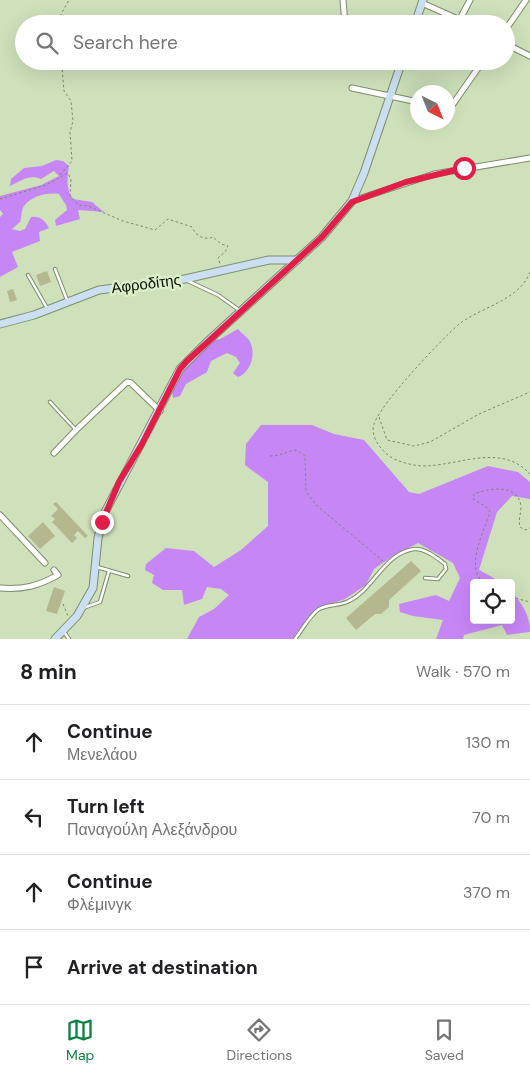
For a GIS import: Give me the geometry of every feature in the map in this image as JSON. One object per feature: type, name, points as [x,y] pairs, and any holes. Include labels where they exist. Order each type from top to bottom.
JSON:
[{"type":"street","points":[[343,0],[344,15]]},
{"type":"street","points":[[462,15],[470,0]]},
{"type":"street","points":[[515,16],[526,0]]},
{"type":"street","points":[[418,15],[423,1],[452,15]]},
{"type":"street","points":[[515,48],[530,56]]},
{"type":"street","points":[[55,639],[72,623],[83,608],[93,588],[98,538],[105,512],[184,365],[240,311],[307,252],[352,202],[364,173],[399,70]]},
{"type":"street","points":[[455,101],[477,70]]},
{"type":"street","points":[[352,88],[410,100]]},
{"type":"street","points":[[352,202],[434,174],[530,158]]},
{"type":"street","name":"Αφροδίτης","points":[[0,324],[48,310],[99,290],[184,279],[269,260],[297,260]]},
{"type":"street","points":[[54,454],[76,430],[127,382],[131,382],[160,411]]},
{"type":"street","points":[[0,515],[45,563]]},
{"type":"street","points":[[0,588],[29,588],[42,584],[58,575],[54,570]]},
{"type":"lane","points":[[55,269],[68,302]]},
{"type":"lane","points":[[28,274],[48,310]]},
{"type":"lane","points":[[184,279],[218,295],[240,311]]},
{"type":"lane","points":[[50,402],[76,430]]},
{"type":"lane","points":[[295,639],[317,611],[349,601],[364,590],[387,565],[404,553],[414,549],[421,550],[445,564],[446,569],[438,579],[425,578]]},
{"type":"lane","points":[[96,567],[128,576]]},
{"type":"lane","points":[[83,608],[100,602],[109,571]]},
{"type":"lane","points":[[64,632],[69,639]]},
{"type":"path","points":[[61,15],[69,0]]},
{"type":"path","points":[[0,199],[46,185],[59,176],[72,161],[70,132],[73,121],[70,97],[64,91],[62,70]]},
{"type":"path","points":[[59,176],[68,173],[71,180],[70,195],[82,207],[88,206],[123,221],[155,230],[168,219],[174,220],[192,227],[194,233],[201,237],[209,239],[213,237],[228,248],[218,258],[220,264]]},
{"type":"path","points":[[530,272],[518,288],[488,309],[460,324],[405,381],[374,425],[374,438],[383,451],[395,460],[426,466],[480,457],[499,457],[525,469],[530,474]]},
{"type":"path","points":[[379,416],[387,440],[414,446],[430,442],[479,414],[530,392]]},
{"type":"path","points":[[270,456],[282,456],[290,451],[297,450],[305,456],[306,491],[316,505],[387,565]]},
{"type":"path","points":[[481,579],[475,569],[477,552],[490,512],[488,508],[476,503],[473,499],[474,494],[501,488],[510,491],[518,497],[521,507],[518,520],[520,527],[525,530],[530,528]]},
{"type":"path","points":[[515,598],[530,602]]},
{"type":"path","points":[[63,604],[72,623]]},
{"type":"shaded area","points":[[56,160],[63,161],[69,166],[68,188],[73,199],[92,202],[104,212],[78,210],[80,219],[56,226],[55,220],[67,210],[59,194],[45,194],[35,197],[23,208],[20,222],[12,229],[20,231],[25,229],[31,217],[42,219],[49,228],[39,232],[40,241],[12,252],[18,267],[0,277],[0,217],[3,214],[0,210],[0,196],[41,185],[59,176],[54,171],[41,179],[33,177],[21,180],[10,186],[11,179],[24,168],[42,166]]},
{"type":"shaded area","points":[[238,329],[249,340],[252,351],[251,362],[243,375],[238,377],[233,373],[240,363],[236,357],[227,353],[211,361],[207,372],[186,384],[180,396],[173,398],[174,385],[180,374],[198,353],[203,352],[208,342],[220,339]]},
{"type":"shaded area","points":[[261,425],[312,425],[334,434],[364,440],[409,492],[419,494],[488,466],[518,472],[530,482],[530,499],[512,496],[497,512],[479,570],[496,579],[470,579],[470,624],[515,624],[515,596],[525,610],[529,620],[530,632],[507,635],[502,625],[464,635],[463,639],[436,639],[443,620],[413,616],[400,612],[399,604],[436,595],[449,601],[460,578],[453,563],[418,543],[393,556],[374,569],[366,585],[345,599],[316,609],[292,639],[187,639],[199,617],[214,609],[229,595],[221,589],[207,587],[202,599],[184,605],[182,590],[163,590],[152,583],[154,575],[145,570],[146,564],[166,548],[194,551],[214,567],[241,550],[268,526],[268,482],[245,465],[246,444]]},
{"type":"building","points":[[47,271],[51,282],[40,286],[36,275]]},
{"type":"building","points":[[13,289],[17,300],[10,302],[7,291]]},
{"type":"building","points":[[56,502],[88,536],[85,538],[78,531],[74,535],[77,538],[72,543],[52,522],[55,519],[51,516],[58,509],[53,504]]},
{"type":"building","points":[[43,522],[55,536],[40,549],[28,536]]},
{"type":"building","points":[[411,561],[421,571],[389,600],[389,607],[381,614],[375,614],[356,630],[346,618]]},
{"type":"building","points":[[54,587],[65,591],[57,614],[46,611]]},
{"type":"route","points":[[102,522],[119,482],[160,411],[180,369],[187,361],[307,252],[352,202],[406,182],[464,168]]}]
